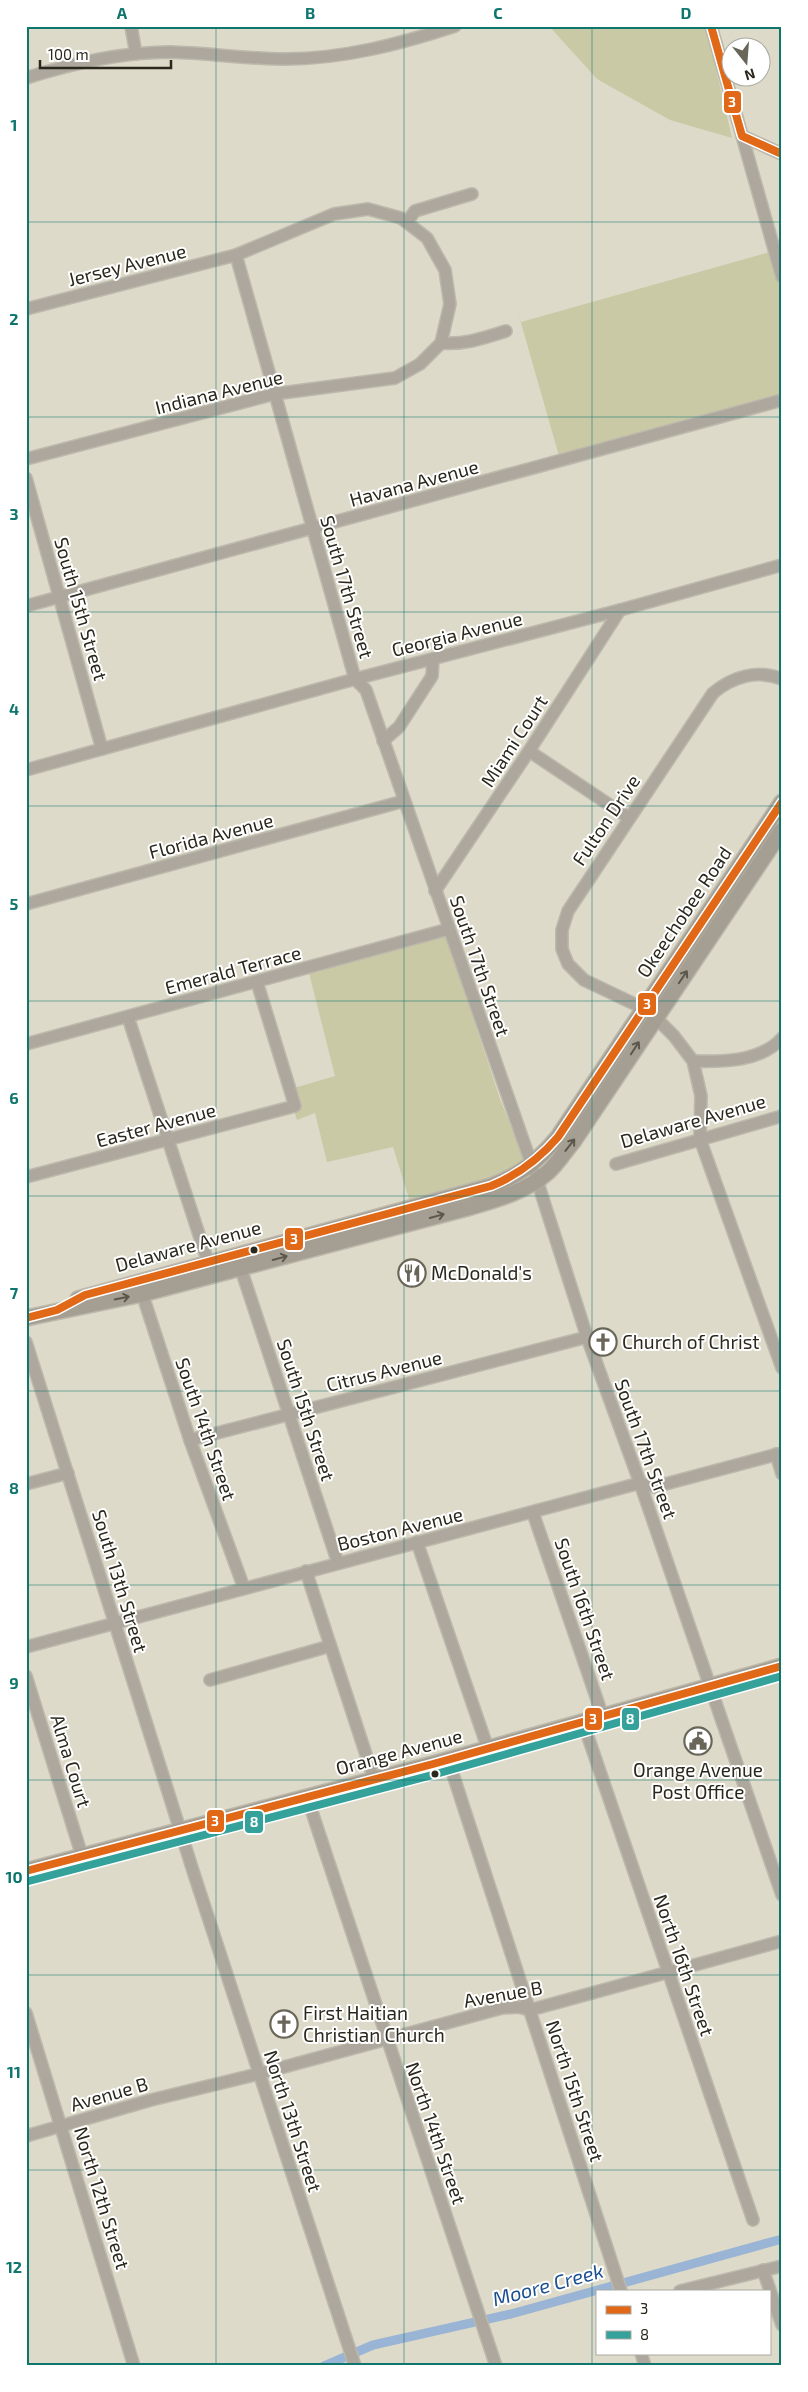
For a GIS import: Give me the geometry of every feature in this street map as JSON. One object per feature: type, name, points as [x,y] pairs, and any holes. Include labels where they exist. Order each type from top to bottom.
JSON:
[{"type":"main road","name":"Okeechobee Road","points":[[537,1180],[549,1171],[573,1142],[649,1013],[782,802]]},
{"type":"main road","name":"Okeechobee Road","points":[[532,1165],[558,1137],[782,830]]},
{"type":"main road","name":"Delaware Avenue","points":[[140,1287],[208,1262],[491,1186],[518,1175],[532,1165]]},
{"type":"main road","name":"Delaware Avenue","points":[[26,1318],[57,1310],[85,1295],[241,1269],[497,1199],[537,1180]]},
{"type":"main road","name":"Orange Avenue","points":[[26,1870],[374,1779],[782,1666]]},
{"type":"street","points":[[131,26],[136,54]]},
{"type":"street","points":[[26,78],[56,68],[104,58],[136,54],[170,52],[285,59],[334,55],[412,40],[455,26]]},
{"type":"street","points":[[711,26],[782,277]]},
{"type":"street","points":[[742,136],[782,154]]},
{"type":"street","points":[[407,222],[415,210],[472,194]]},
{"type":"street","name":"Jersey Avenue","points":[[26,309],[236,255],[334,214],[368,209],[401,218],[407,222],[427,238],[445,270],[450,304],[441,343]]},
{"type":"street","name":"South 17th Street","points":[[236,255],[355,679],[366,690],[532,1165],[587,1337],[640,1483],[782,1895]]},
{"type":"street","points":[[441,343],[454,344],[474,341],[506,331]]},
{"type":"street","name":"Indiana Avenue","points":[[26,459],[274,394],[395,378],[420,364],[441,343]]},
{"type":"street","name":"Havana Avenue","points":[[26,606],[782,400]]},
{"type":"street","name":"South 15th Street","points":[[26,478],[102,749]]},
{"type":"street","name":"Georgia Avenue","points":[[26,770],[355,679],[620,610],[782,565]]},
{"type":"street","name":"Miami Court","points":[[435,891],[529,751],[620,610]]},
{"type":"street","points":[[383,742],[399,727],[432,676],[433,659]]},
{"type":"street","name":"Fulton Drive","points":[[693,1062],[674,1036],[649,1013],[584,980],[568,964],[562,949],[562,930],[568,911],[713,693],[726,682],[750,675],[762,674],[782,679]]},
{"type":"street","points":[[529,751],[629,818]]},
{"type":"street","name":"Florida Avenue","points":[[26,904],[404,801]]},
{"type":"street","name":"Emerald Terrace","points":[[26,1044],[449,929]]},
{"type":"street","name":"Easter Avenue","points":[[26,1177],[294,1106],[258,982]]},
{"type":"street","points":[[128,1017],[170,1140],[208,1262]]},
{"type":"street","points":[[782,1038],[760,1052],[728,1062],[693,1062],[701,1096],[700,1139],[782,1368]]},
{"type":"street","name":"Delaware Avenue","points":[[616,1164],[782,1116]]},
{"type":"street","name":"South 15th Street","points":[[241,1269],[338,1562]]},
{"type":"street","name":"South 14th Street","points":[[140,1287],[190,1440],[244,1588]]},
{"type":"street","name":"Citrus Avenue","points":[[190,1440],[587,1337]]},
{"type":"street","name":"South 13th Street","points":[[26,1342],[180,1830]]},
{"type":"street","points":[[779,1454],[782,1474]]},
{"type":"street","name":"Boston Avenue","points":[[26,1647],[338,1562],[533,1513],[640,1483],[654,1487],[779,1454]]},
{"type":"street","points":[[26,1484],[68,1473]]},
{"type":"street","name":"South 16th Street","points":[[533,1513],[603,1716]]},
{"type":"street","points":[[417,1542],[488,1748]]},
{"type":"street","points":[[306,1571],[374,1779]]},
{"type":"street","points":[[210,1680],[330,1646]]},
{"type":"street","name":"Alma Court","points":[[26,1676],[82,1856]]},
{"type":"street","name":"North 16th Street","points":[[582,1722],[753,2220]]},
{"type":"street","name":"North 15th Street","points":[[448,1759],[621,2290]]},
{"type":"street","name":"North 14th Street","points":[[307,1797],[496,2366]]},
{"type":"street","name":"North 13th Street","points":[[180,1830],[258,2074],[353,2358]]},
{"type":"street","name":"Avenue B","points":[[26,2136],[151,2100],[258,2074],[502,2008],[518,2007],[530,2010],[782,1941]]},
{"type":"street","name":"North 12th Street","points":[[26,2013],[134,2366]]},
{"type":"street","points":[[684,2290],[782,2266]]},
{"type":"street","points":[[764,2270],[782,2325]]},
{"type":"street","points":[[641,2354],[646,2366]]},
{"type":"green space","points":[[549,26],[706,26],[732,138],[670,120],[597,79]]},
{"type":"green space","points":[[770,252],[782,294],[782,395],[559,456],[517,309],[521,322]]},
{"type":"green space","points":[[446,936],[500,1099],[523,1157],[523,1165],[508,1174],[410,1202],[393,1147],[327,1162],[315,1113],[297,1120],[294,1111],[300,1109],[294,1088],[335,1076],[309,973]]},
{"type":"waterway","name":"Moore Creek","points":[[598,2290],[782,2239]]},
{"type":"waterway","name":"Moore Creek","points":[[324,2366],[373,2345],[511,2314],[596,2290]]},
{"type":"transit line","name":"3","points":[[711,26],[742,136],[782,154]]},
{"type":"transit line","name":"3","points":[[26,1318],[57,1310],[85,1295],[491,1186],[519,1171],[536,1159],[558,1137],[782,802]]},
{"type":"transit line","name":"3","points":[[26,1871],[433,1764],[782,1666]]},
{"type":"transit line","name":"8","points":[[29,1881],[436,1774],[782,1676]]},
{"type":"place","name":"McDonald's","points":[[412,1273]]},
{"type":"place","name":"Church of Christ","points":[[603,1342]]},
{"type":"place","name":"Orange Avenue Post Office","points":[[698,1741]]},
{"type":"place","name":"First Haitian Christian Church","points":[[284,2024]]}]
